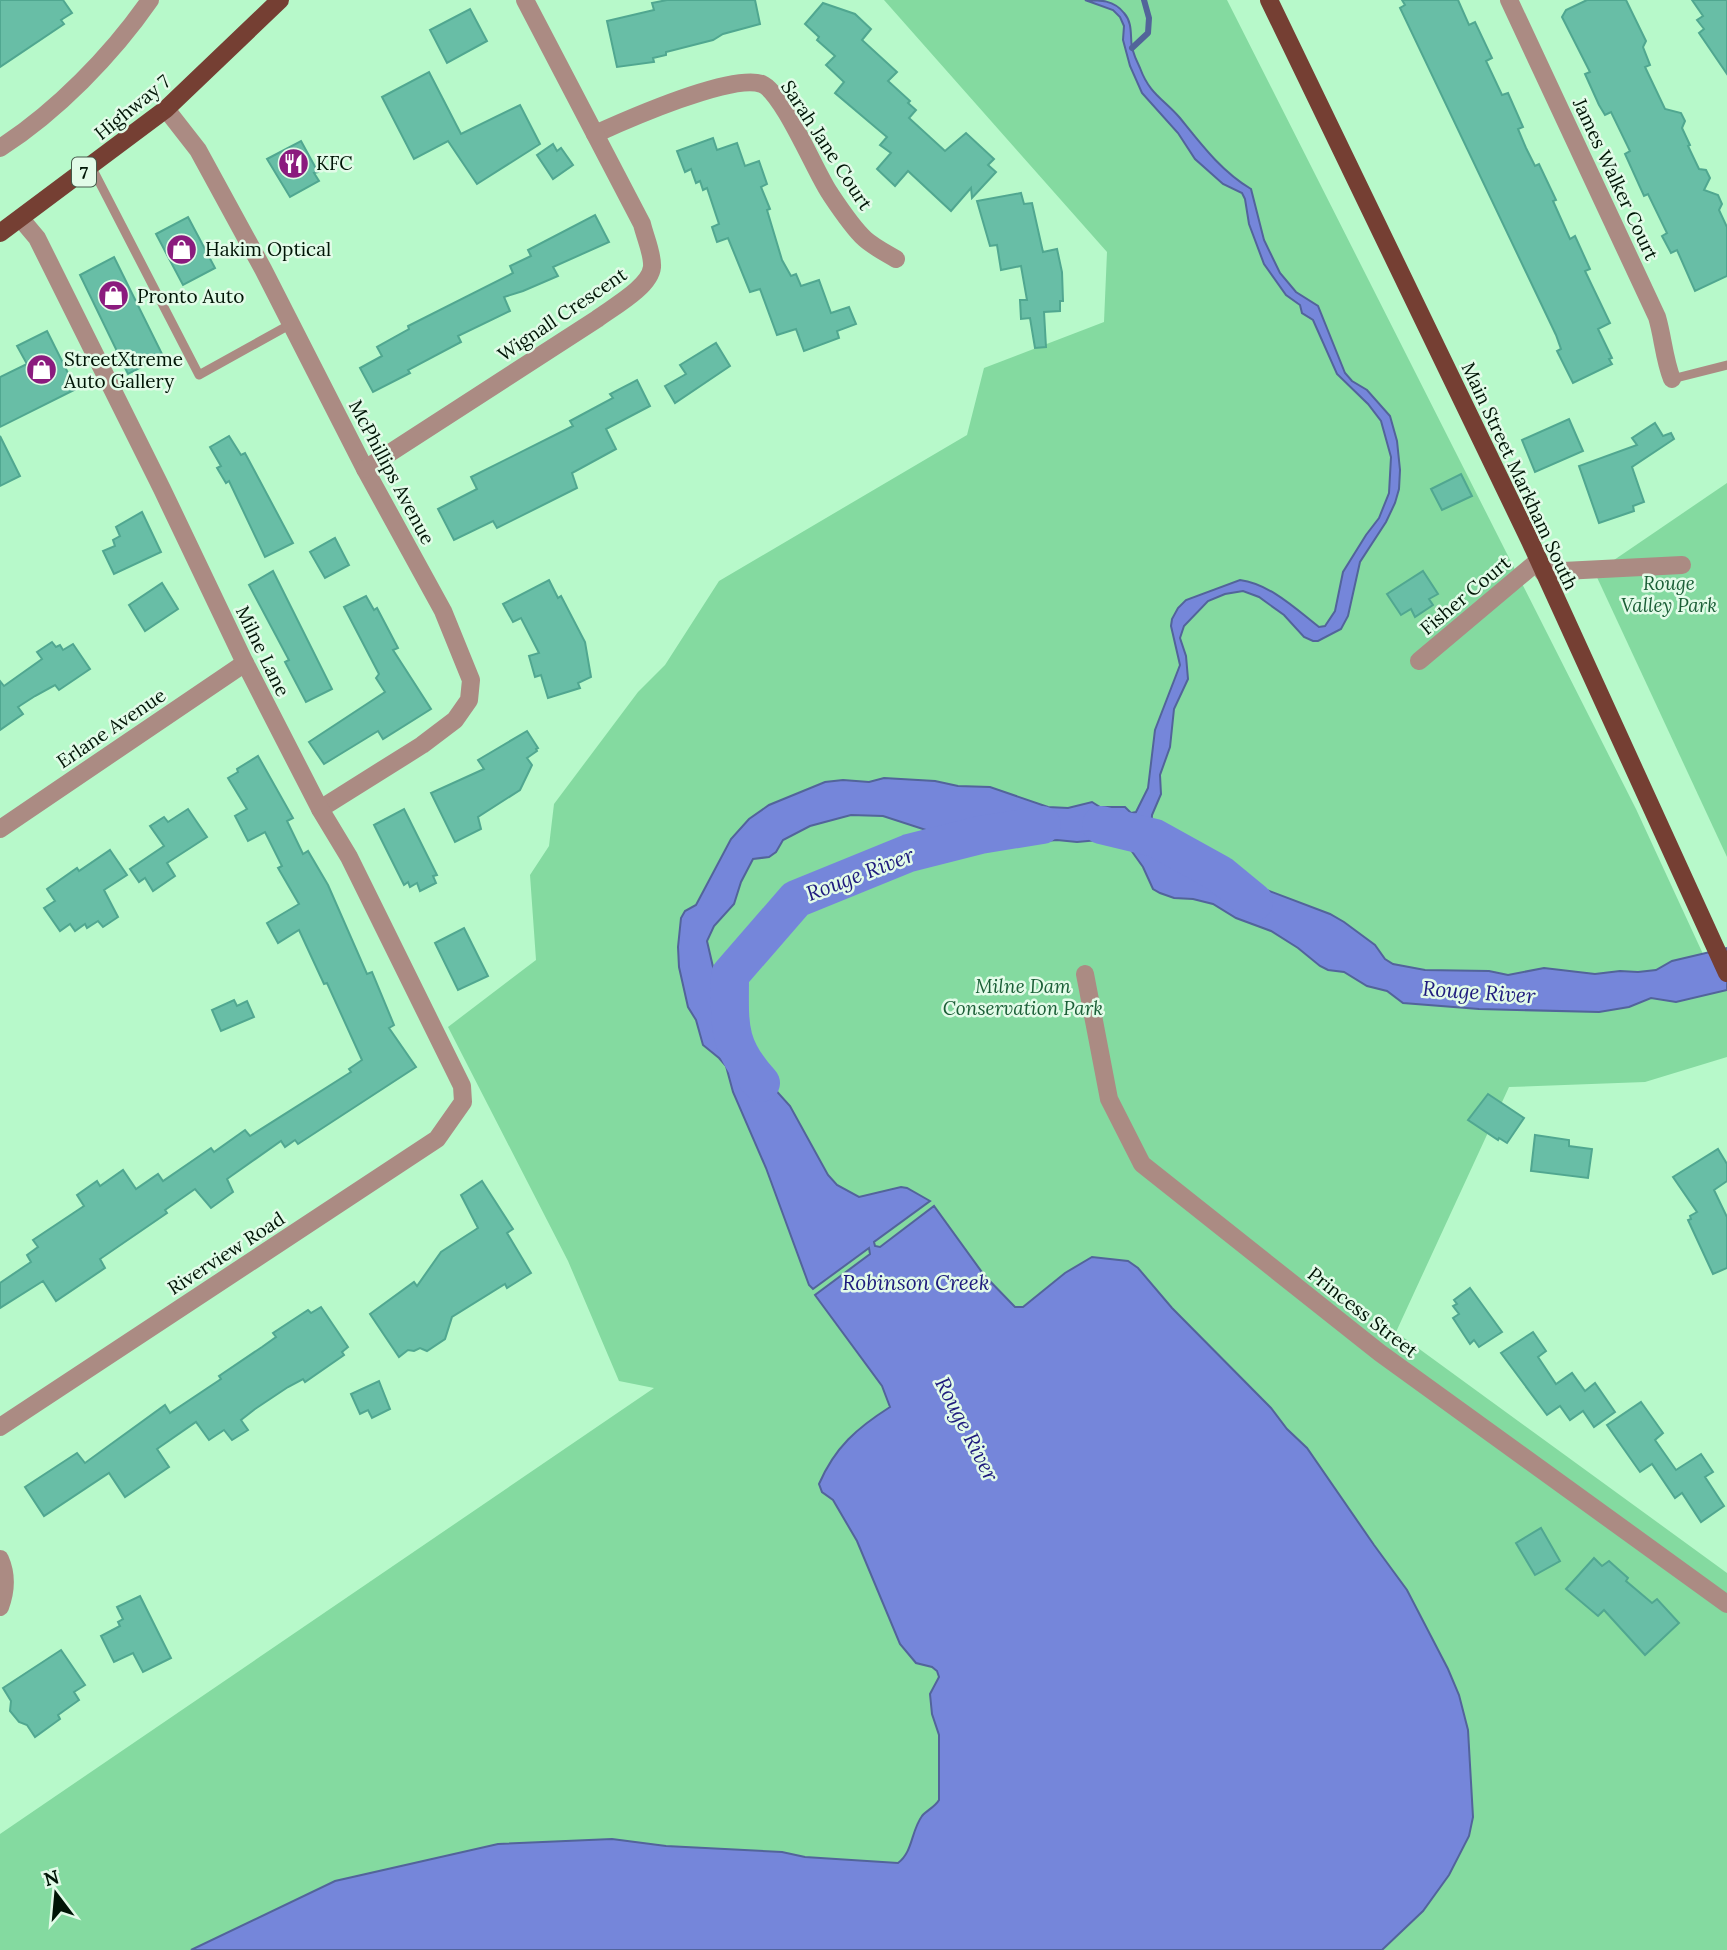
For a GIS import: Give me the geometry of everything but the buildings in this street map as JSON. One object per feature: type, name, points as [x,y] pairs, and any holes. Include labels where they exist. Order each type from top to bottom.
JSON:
[{"type":"main road","name":"Highway 7","points":[[0,233],[166,108],[280,0]]},
{"type":"main road","name":"Main Street Markham South","points":[[1269,0],[1541,566],[1727,973]]},
{"type":"street","points":[[0,148],[25,132],[97,65],[150,0]]},
{"type":"street","points":[[525,0],[595,134]]},
{"type":"street","name":"James Walker Court","points":[[1509,0],[1657,317],[1672,379]]},
{"type":"street","name":"Sarah Jane Court","points":[[595,134],[645,111],[724,86],[743,81],[760,84],[768,88],[784,110],[828,191],[864,238],[896,260]]},
{"type":"street","name":"McPhillips Avenue","points":[[166,108],[203,159],[291,324],[443,611],[471,680],[470,700],[455,720],[422,745],[320,809]]},
{"type":"street","name":"Wignall Crescent","points":[[366,469],[597,319],[649,278],[652,264],[642,224],[595,134]]},
{"type":"street","name":"Milne Lane","points":[[21,219],[37,238],[162,489],[244,663],[320,809],[349,857],[462,1086],[463,1102]]},
{"type":"street","points":[[1541,566],[1682,565]]},
{"type":"street","name":"Fisher Court","points":[[1419,661],[1541,566]]},
{"type":"street","name":"Erlane Avenue","points":[[0,829],[244,663]]},
{"type":"street","name":"Princess Street","points":[[1085,974],[1110,1099],[1142,1164],[1380,1353],[1727,1604]]},
{"type":"street","name":"Riverview Road","points":[[0,1427],[437,1139],[463,1102]]},
{"type":"street","points":[[0,1559],[4,1568],[5,1587],[0,1607]]},
{"type":"lane","points":[[91,166],[199,375],[291,324]]},
{"type":"lane","points":[[1672,379],[1727,365]]},
{"type":"green space","name":"Milne Dam Conservation Park","points":[[884,0],[1227,0],[1636,809],[1715,980],[1727,976],[1727,1057],[1645,1082],[1509,1087],[1396,1332],[1727,1573],[1727,1950],[0,1950],[0,1834],[654,1388],[619,1381],[568,1261],[448,1027],[536,960],[530,875],[549,846],[554,804],[638,692],[665,665],[719,581],[967,435],[984,368],[1104,322],[1107,252]]},
{"type":"green space","name":"Rouge Valley Park","points":[[1727,483],[1727,857],[1595,573]]},
{"type":"water","name":"Robinson Creek","points":[[1085,0],[1111,3],[1124,13],[1130,25],[1132,48],[1148,85],[1221,165],[1251,189],[1264,240],[1280,273],[1296,292],[1318,306],[1345,373],[1367,390],[1390,416],[1397,441],[1400,470],[1395,503],[1360,562],[1348,616],[1341,629],[1313,641],[1304,637],[1284,615],[1259,597],[1243,591],[1208,601],[1184,626],[1180,638],[1186,656],[1188,679],[1174,709],[1170,747],[1160,775],[1161,794],[1152,815],[1153,839],[1167,854],[1184,866],[1204,870],[1235,870],[1264,889],[1330,914],[1375,945],[1385,959],[1393,964],[1425,970],[1489,971],[1508,975],[1544,968],[1595,974],[1638,972],[1656,970],[1672,961],[1727,948],[1727,990],[1676,1002],[1651,998],[1629,1007],[1599,1012],[1479,1009],[1403,1003],[1387,991],[1367,986],[1344,972],[1320,966],[1271,931],[1236,918],[1213,904],[1160,893],[1153,889],[1143,867],[1128,846],[1110,839],[1045,841],[967,830],[929,831],[883,816],[851,815],[810,826],[783,840],[776,852],[769,857],[753,859],[741,882],[734,904],[714,926],[707,941],[726,1023],[734,1040],[790,1106],[828,1175],[837,1185],[859,1197],[901,1187],[930,1201],[874,1242],[875,1246],[880,1247],[934,1206],[984,1275],[1015,1307],[1023,1307],[1065,1273],[1092,1257],[1128,1261],[1138,1268],[1172,1308],[1307,1448],[1407,1590],[1459,1695],[1468,1730],[1473,1817],[1469,1836],[1449,1875],[1423,1911],[1382,1950],[191,1950],[335,1881],[498,1844],[612,1839],[666,1846],[782,1852],[805,1857],[898,1863],[907,1853],[922,1816],[939,1800],[939,1735],[932,1714],[930,1694],[939,1677],[937,1671],[916,1663],[900,1644],[857,1541],[833,1500],[822,1492],[819,1484],[832,1459],[848,1440],[890,1407],[882,1386],[815,1295],[870,1254],[869,1248],[813,1289],[809,1285],[766,1168],[733,1092],[726,1066],[703,1045],[696,1020],[688,1007],[679,967],[681,918],[685,911],[696,905],[731,839],[749,819],[769,805],[825,782],[869,782],[884,778],[935,781],[958,786],[990,787],[1048,807],[1068,808],[1092,802],[1100,807],[1125,807],[1131,813],[1136,812],[1148,788],[1155,730],[1180,665],[1171,626],[1178,608],[1186,600],[1240,580],[1262,586],[1319,627],[1325,626],[1335,611],[1343,572],[1379,518],[1389,493],[1391,457],[1381,421],[1368,404],[1337,374],[1313,320],[1302,313],[1300,305],[1286,295],[1264,264],[1249,224],[1242,193],[1223,184],[1195,159],[1178,133],[1142,93],[1130,66],[1123,40],[1124,26],[1120,17],[1113,10]]},
{"type":"waterway","points":[[1132,48],[1148,33],[1149,18],[1144,0]]},
{"type":"waterway","name":"Rouge River","points":[[761,1083],[741,1057],[732,1033],[730,975],[796,899],[909,853],[980,835],[1042,825]]},
{"type":"waterway","name":"Rouge River","points":[[1101,825],[1155,838],[1220,874],[1254,902]]},
{"type":"place","name":"KFC","points":[[293,163]]},
{"type":"place","name":"Hakim Optical","points":[[182,249]]},
{"type":"place","name":"Pronto Auto","points":[[114,296]]},
{"type":"place","name":"StreetXtreme Auto Gallery","points":[[41,370]]}]
